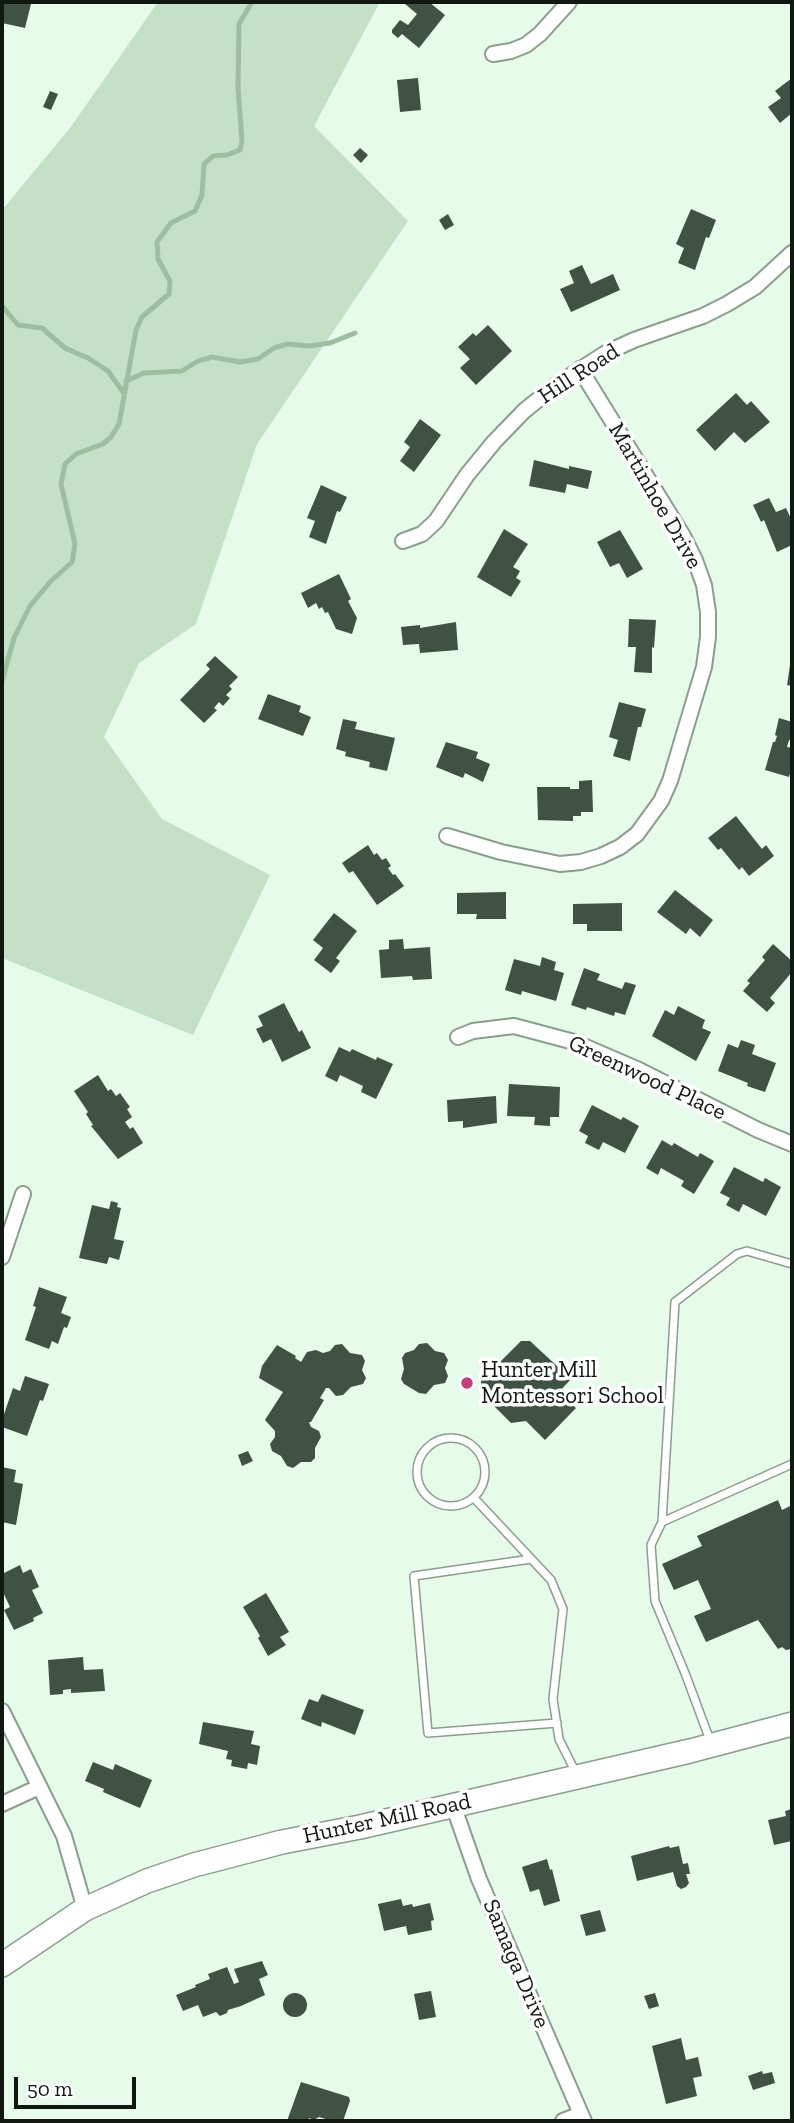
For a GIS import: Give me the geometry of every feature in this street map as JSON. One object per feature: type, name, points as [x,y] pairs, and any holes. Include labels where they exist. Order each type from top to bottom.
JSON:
[{"type":"main road","name":"Hunter Mill Road","points":[[2,1965],[85,1909],[147,1881],[194,1865],[282,1842],[360,1828],[712,1746],[792,1724]]},
{"type":"street","points":[[493,54],[526,45],[540,34],[569,2]]},
{"type":"street","name":"Hill Road","points":[[402,541],[422,534],[436,522],[467,475],[494,442],[524,411],[580,369],[634,340],[703,316],[727,304],[755,287],[792,253]]},
{"type":"street","name":"Martinhoe Drive","points":[[447,836],[501,852],[560,864],[601,856],[620,846],[636,834],[661,801],[670,781],[704,667],[708,612],[704,585],[695,560],[580,369]]},
{"type":"street","name":"Greenwood Place","points":[[458,1037],[473,1031],[514,1026],[574,1042],[792,1144]]},
{"type":"street","points":[[2,1257],[23,1194]]},
{"type":"street","points":[[2,1711],[64,1836],[85,1909]]},
{"type":"street","points":[[2,1804],[39,1787]]},
{"type":"street","name":"Samaga Drive","points":[[453,1805],[479,1879],[582,2117]]},
{"type":"street","points":[[563,2121],[582,2117]]},
{"type":"lane","points":[[712,1746],[655,1601],[650,1545],[662,1522],[675,1302],[737,1254],[747,1251],[792,1264]]},
{"type":"lane","points":[[455,1437],[475,1447],[485,1467],[481,1489],[474,1497],[453,1506],[432,1500],[418,1482],[419,1459],[425,1449],[444,1438],[455,1437]]},
{"type":"lane","points":[[662,1522],[792,1464]]},
{"type":"lane","points":[[474,1497],[551,1580],[563,1609],[552,1699],[559,1739],[578,1777]]},
{"type":"lane","points":[[531,1559],[414,1576],[428,1733],[557,1723]]},
{"type":"green space","points":[[158,2],[380,2],[314,126],[408,221],[257,444],[196,624],[139,663],[104,737],[162,819],[270,875],[193,1035],[2,958],[2,210],[70,128]]},
{"type":"building","points":[[2,2],[31,4],[25,28],[2,23]]},
{"type":"building","points":[[406,2],[429,2],[445,15],[419,48],[402,34],[398,38],[392,33],[400,20],[408,25],[417,14]]},
{"type":"building","points":[[418,78],[421,110],[400,112],[397,80]]},
{"type":"building","points":[[792,78],[792,113],[780,123],[768,107],[781,98],[775,91]]},
{"type":"building","points":[[50,91],[58,94],[51,110],[43,107]]},
{"type":"building","points":[[360,148],[368,155],[361,163],[353,155]]},
{"type":"building","points":[[691,209],[716,220],[709,238],[706,237],[695,270],[678,263],[684,248],[676,244]]},
{"type":"building","points":[[448,214],[454,225],[445,230],[439,220]]},
{"type":"building","points":[[582,265],[591,284],[613,274],[620,290],[571,312],[560,289],[574,283],[569,271]]},
{"type":"building","points":[[488,325],[512,351],[476,385],[460,368],[470,359],[458,347],[473,333],[476,336]]},
{"type":"building","points":[[736,393],[747,405],[751,401],[770,422],[745,443],[734,432],[715,451],[696,430]]},
{"type":"building","points":[[420,419],[441,435],[414,472],[400,461],[410,447],[404,442]]},
{"type":"building","points":[[534,460],[569,469],[569,466],[592,471],[588,489],[567,484],[565,493],[529,486]]},
{"type":"building","points":[[321,485],[347,497],[340,512],[337,511],[326,544],[309,537],[315,521],[307,518]]},
{"type":"building","points":[[769,498],[776,512],[786,508],[792,521],[792,545],[777,552],[764,520],[761,522],[753,505]]},
{"type":"building","points":[[504,529],[528,544],[513,567],[520,571],[516,578],[521,581],[511,597],[477,577]]},
{"type":"building","points":[[620,530],[643,569],[627,578],[619,563],[610,567],[597,542]]},
{"type":"building","points":[[339,574],[357,618],[352,634],[336,629],[328,612],[325,613],[322,607],[319,609],[316,603],[308,608],[301,593]]},
{"type":"building","points":[[629,619],[656,620],[652,673],[634,672],[636,647],[628,647]]},
{"type":"building","points":[[456,622],[458,650],[420,653],[419,644],[403,645],[401,627],[420,625],[420,628]]},
{"type":"building","points":[[215,656],[238,677],[229,686],[232,689],[226,695],[230,698],[223,706],[219,702],[214,708],[217,710],[204,723],[180,700],[210,669],[206,665]]},
{"type":"building","points":[[792,665],[792,686],[787,685]]},
{"type":"building","points":[[268,694],[301,706],[299,712],[311,717],[303,736],[258,719]]},
{"type":"building","points":[[619,702],[646,709],[641,727],[638,727],[630,761],[613,756],[618,740],[609,737]]},
{"type":"building","points":[[779,718],[792,722],[792,741],[789,740],[787,747],[792,748],[789,777],[765,770],[777,736]]},
{"type":"building","points":[[343,719],[357,722],[355,729],[395,738],[387,771],[369,767],[370,762],[345,756],[346,752],[336,749]]},
{"type":"building","points":[[446,742],[478,752],[476,758],[490,764],[483,782],[465,773],[463,778],[436,767]]},
{"type":"building","points":[[592,780],[593,812],[581,812],[581,816],[573,816],[573,821],[538,820],[537,787],[579,789],[579,781]]},
{"type":"building","points":[[736,816],[762,849],[766,845],[774,856],[749,876],[742,867],[739,870],[721,848],[718,850],[708,838]]},
{"type":"building","points":[[368,845],[374,855],[377,853],[382,860],[386,858],[391,866],[388,868],[404,886],[377,905],[353,871],[349,873],[342,863]]},
{"type":"building","points":[[675,890],[713,920],[700,937],[690,928],[686,934],[657,912]]},
{"type":"building","points":[[506,892],[506,919],[476,919],[477,914],[457,914],[457,893]]},
{"type":"building","points":[[622,903],[622,931],[587,931],[587,924],[573,924],[573,904]]},
{"type":"building","points":[[334,913],[357,931],[336,958],[340,961],[331,973],[314,960],[323,948],[313,940]]},
{"type":"building","points":[[403,939],[404,949],[430,947],[432,979],[413,980],[412,976],[381,978],[379,950],[389,949],[389,940]]},
{"type":"building","points":[[773,944],[792,961],[792,972],[770,998],[775,1003],[767,1012],[743,991],[750,983],[747,981],[765,960],[762,957]]},
{"type":"building","points":[[542,957],[556,962],[554,970],[564,973],[556,1001],[522,991],[521,995],[505,990],[514,959],[540,966]]},
{"type":"building","points":[[584,968],[600,974],[597,980],[622,989],[625,982],[636,985],[625,1015],[615,1012],[614,1016],[571,1005]]},
{"type":"building","points":[[284,1003],[311,1048],[282,1062],[271,1039],[263,1043],[256,1029],[263,1026],[258,1016]]},
{"type":"building","points":[[678,1006],[705,1020],[702,1028],[711,1032],[696,1061],[652,1036],[665,1010],[674,1015]]},
{"type":"building","points":[[741,1040],[755,1045],[752,1054],[776,1063],[765,1092],[718,1071],[728,1044],[738,1048]]},
{"type":"building","points":[[339,1047],[393,1064],[376,1099],[361,1092],[363,1086],[340,1075],[337,1082],[325,1076]]},
{"type":"building","points":[[98,1075],[108,1091],[111,1089],[116,1096],[120,1093],[130,1107],[127,1109],[132,1117],[125,1122],[130,1129],[133,1127],[143,1143],[118,1159],[91,1126],[93,1125],[86,1114],[88,1112],[74,1091]]},
{"type":"building","points":[[509,1084],[560,1087],[559,1117],[550,1117],[550,1126],[534,1125],[535,1117],[507,1116]]},
{"type":"building","points":[[496,1096],[497,1123],[463,1128],[463,1121],[448,1122],[447,1100]]},
{"type":"building","points":[[592,1105],[639,1126],[625,1153],[603,1142],[599,1150],[585,1143],[588,1136],[579,1131]]},
{"type":"building","points":[[662,1140],[672,1146],[674,1143],[698,1157],[700,1153],[714,1161],[694,1194],[681,1186],[684,1181],[661,1168],[658,1175],[646,1168]]},
{"type":"building","points":[[734,1167],[763,1182],[765,1178],[781,1187],[766,1216],[743,1204],[739,1212],[726,1205],[730,1198],[720,1193]]},
{"type":"building","points":[[111,1201],[118,1203],[117,1207],[121,1208],[114,1239],[124,1241],[119,1260],[109,1257],[107,1264],[79,1258],[92,1205],[109,1209]]},
{"type":"building","points":[[39,1287],[67,1297],[61,1313],[71,1317],[58,1344],[52,1341],[49,1349],[25,1340],[36,1307],[33,1306]]},
{"type":"building","points":[[521,1341],[530,1341],[571,1379],[559,1392],[576,1408],[545,1440],[526,1421],[511,1423],[481,1393],[481,1369],[486,1364],[495,1367]]},
{"type":"building","points":[[427,1343],[435,1351],[444,1353],[448,1360],[445,1368],[448,1376],[445,1383],[434,1385],[426,1394],[404,1384],[401,1379],[404,1369],[402,1358],[405,1353],[414,1350],[419,1344]]},
{"type":"building","points":[[342,1344],[350,1353],[362,1355],[365,1361],[362,1370],[366,1378],[363,1384],[351,1387],[343,1395],[336,1396],[326,1388],[320,1398],[324,1400],[309,1422],[311,1427],[319,1431],[321,1437],[315,1448],[315,1458],[311,1462],[301,1462],[293,1468],[287,1466],[281,1456],[272,1451],[270,1444],[275,1437],[275,1431],[265,1420],[283,1392],[259,1378],[262,1366],[277,1345],[301,1362],[307,1352],[316,1350],[323,1353]]},
{"type":"building","points":[[25,1376],[49,1384],[27,1436],[2,1427],[13,1388],[20,1391]]},
{"type":"building","points":[[248,1451],[253,1461],[242,1466],[238,1455]]},
{"type":"building","points":[[2,1467],[16,1470],[14,1482],[23,1484],[16,1525],[2,1522]]},
{"type":"building","points":[[778,1500],[782,1510],[792,1505],[792,1649],[778,1649],[758,1620],[706,1642],[694,1616],[711,1609],[698,1580],[674,1590],[662,1564],[702,1546],[697,1536]]},
{"type":"building","points":[[20,1565],[23,1573],[31,1569],[39,1587],[32,1590],[43,1613],[33,1618],[34,1621],[14,1630],[4,1610],[10,1607],[2,1590],[2,1574]]},
{"type":"building","points":[[266,1593],[289,1632],[280,1637],[286,1645],[268,1656],[243,1607]]},
{"type":"building","points":[[83,1657],[84,1670],[103,1669],[105,1691],[71,1693],[71,1689],[63,1690],[63,1694],[50,1695],[48,1660]]},
{"type":"building","points":[[322,1694],[364,1710],[355,1735],[322,1722],[321,1727],[301,1719],[309,1699],[318,1702]]},
{"type":"building","points":[[203,1722],[254,1731],[251,1744],[260,1746],[257,1765],[248,1763],[247,1769],[231,1766],[232,1760],[226,1759],[228,1751],[199,1744]]},
{"type":"building","points":[[93,1762],[113,1770],[115,1764],[152,1780],[140,1808],[85,1781]]},
{"type":"building","points":[[792,1809],[792,1841],[774,1845],[768,1820],[786,1816],[785,1811]]},
{"type":"building","points":[[679,1846],[683,1864],[688,1863],[690,1874],[686,1874],[689,1883],[686,1887],[681,1889],[677,1886],[673,1872],[637,1881],[631,1856]]},
{"type":"building","points":[[547,1859],[560,1901],[544,1906],[539,1889],[530,1892],[522,1867]]},
{"type":"building","points":[[401,1899],[403,1906],[430,1903],[434,1920],[431,1921],[432,1930],[408,1935],[406,1926],[384,1931],[378,1904]]},
{"type":"building","points":[[600,1910],[606,1931],[586,1936],[580,1915]]},
{"type":"building","points":[[262,1961],[268,1975],[259,1979],[265,1995],[220,2016],[216,2012],[203,2017],[198,2005],[183,2011],[176,1995],[210,1979],[208,1974],[227,1967],[234,1984],[239,1982],[234,1969]]},
{"type":"building","points":[[431,1991],[436,2017],[419,2020],[414,1994]]},
{"type":"building","points":[[295,1993],[303,1997],[307,2005],[303,2013],[295,2017],[287,2013],[283,2005],[287,1997]]},
{"type":"building","points":[[655,1993],[659,2006],[649,2009],[644,1996]]},
{"type":"building","points":[[681,2038],[686,2060],[698,2057],[702,2076],[693,2078],[697,2096],[666,2104],[652,2046]]},
{"type":"building","points":[[762,2071],[763,2074],[772,2072],[775,2083],[753,2090],[748,2076]]},
{"type":"building","points":[[301,2082],[349,2097],[343,2121],[319,2117],[314,2120],[309,2118],[308,2121],[287,2121]]},
{"type":"waterway","points":[[2,681],[14,638],[30,606],[72,562],[75,544],[61,484],[65,464],[76,454],[103,444],[119,424],[136,330],[142,317],[169,294],[170,281],[158,259],[157,242],[171,223],[195,211],[202,195],[204,164],[213,156],[240,150],[239,24],[252,2]]},
{"type":"waterway","points":[[2,306],[18,325],[42,328],[65,348],[108,371],[123,392]]},
{"type":"waterway","points":[[126,381],[144,373],[182,371],[198,361],[212,357],[240,362],[258,359],[274,348],[287,344],[309,346],[330,343],[355,333]]},
{"type":"place","name":"Hunter Mill Montessori School","points":[[467,1383]]}]
